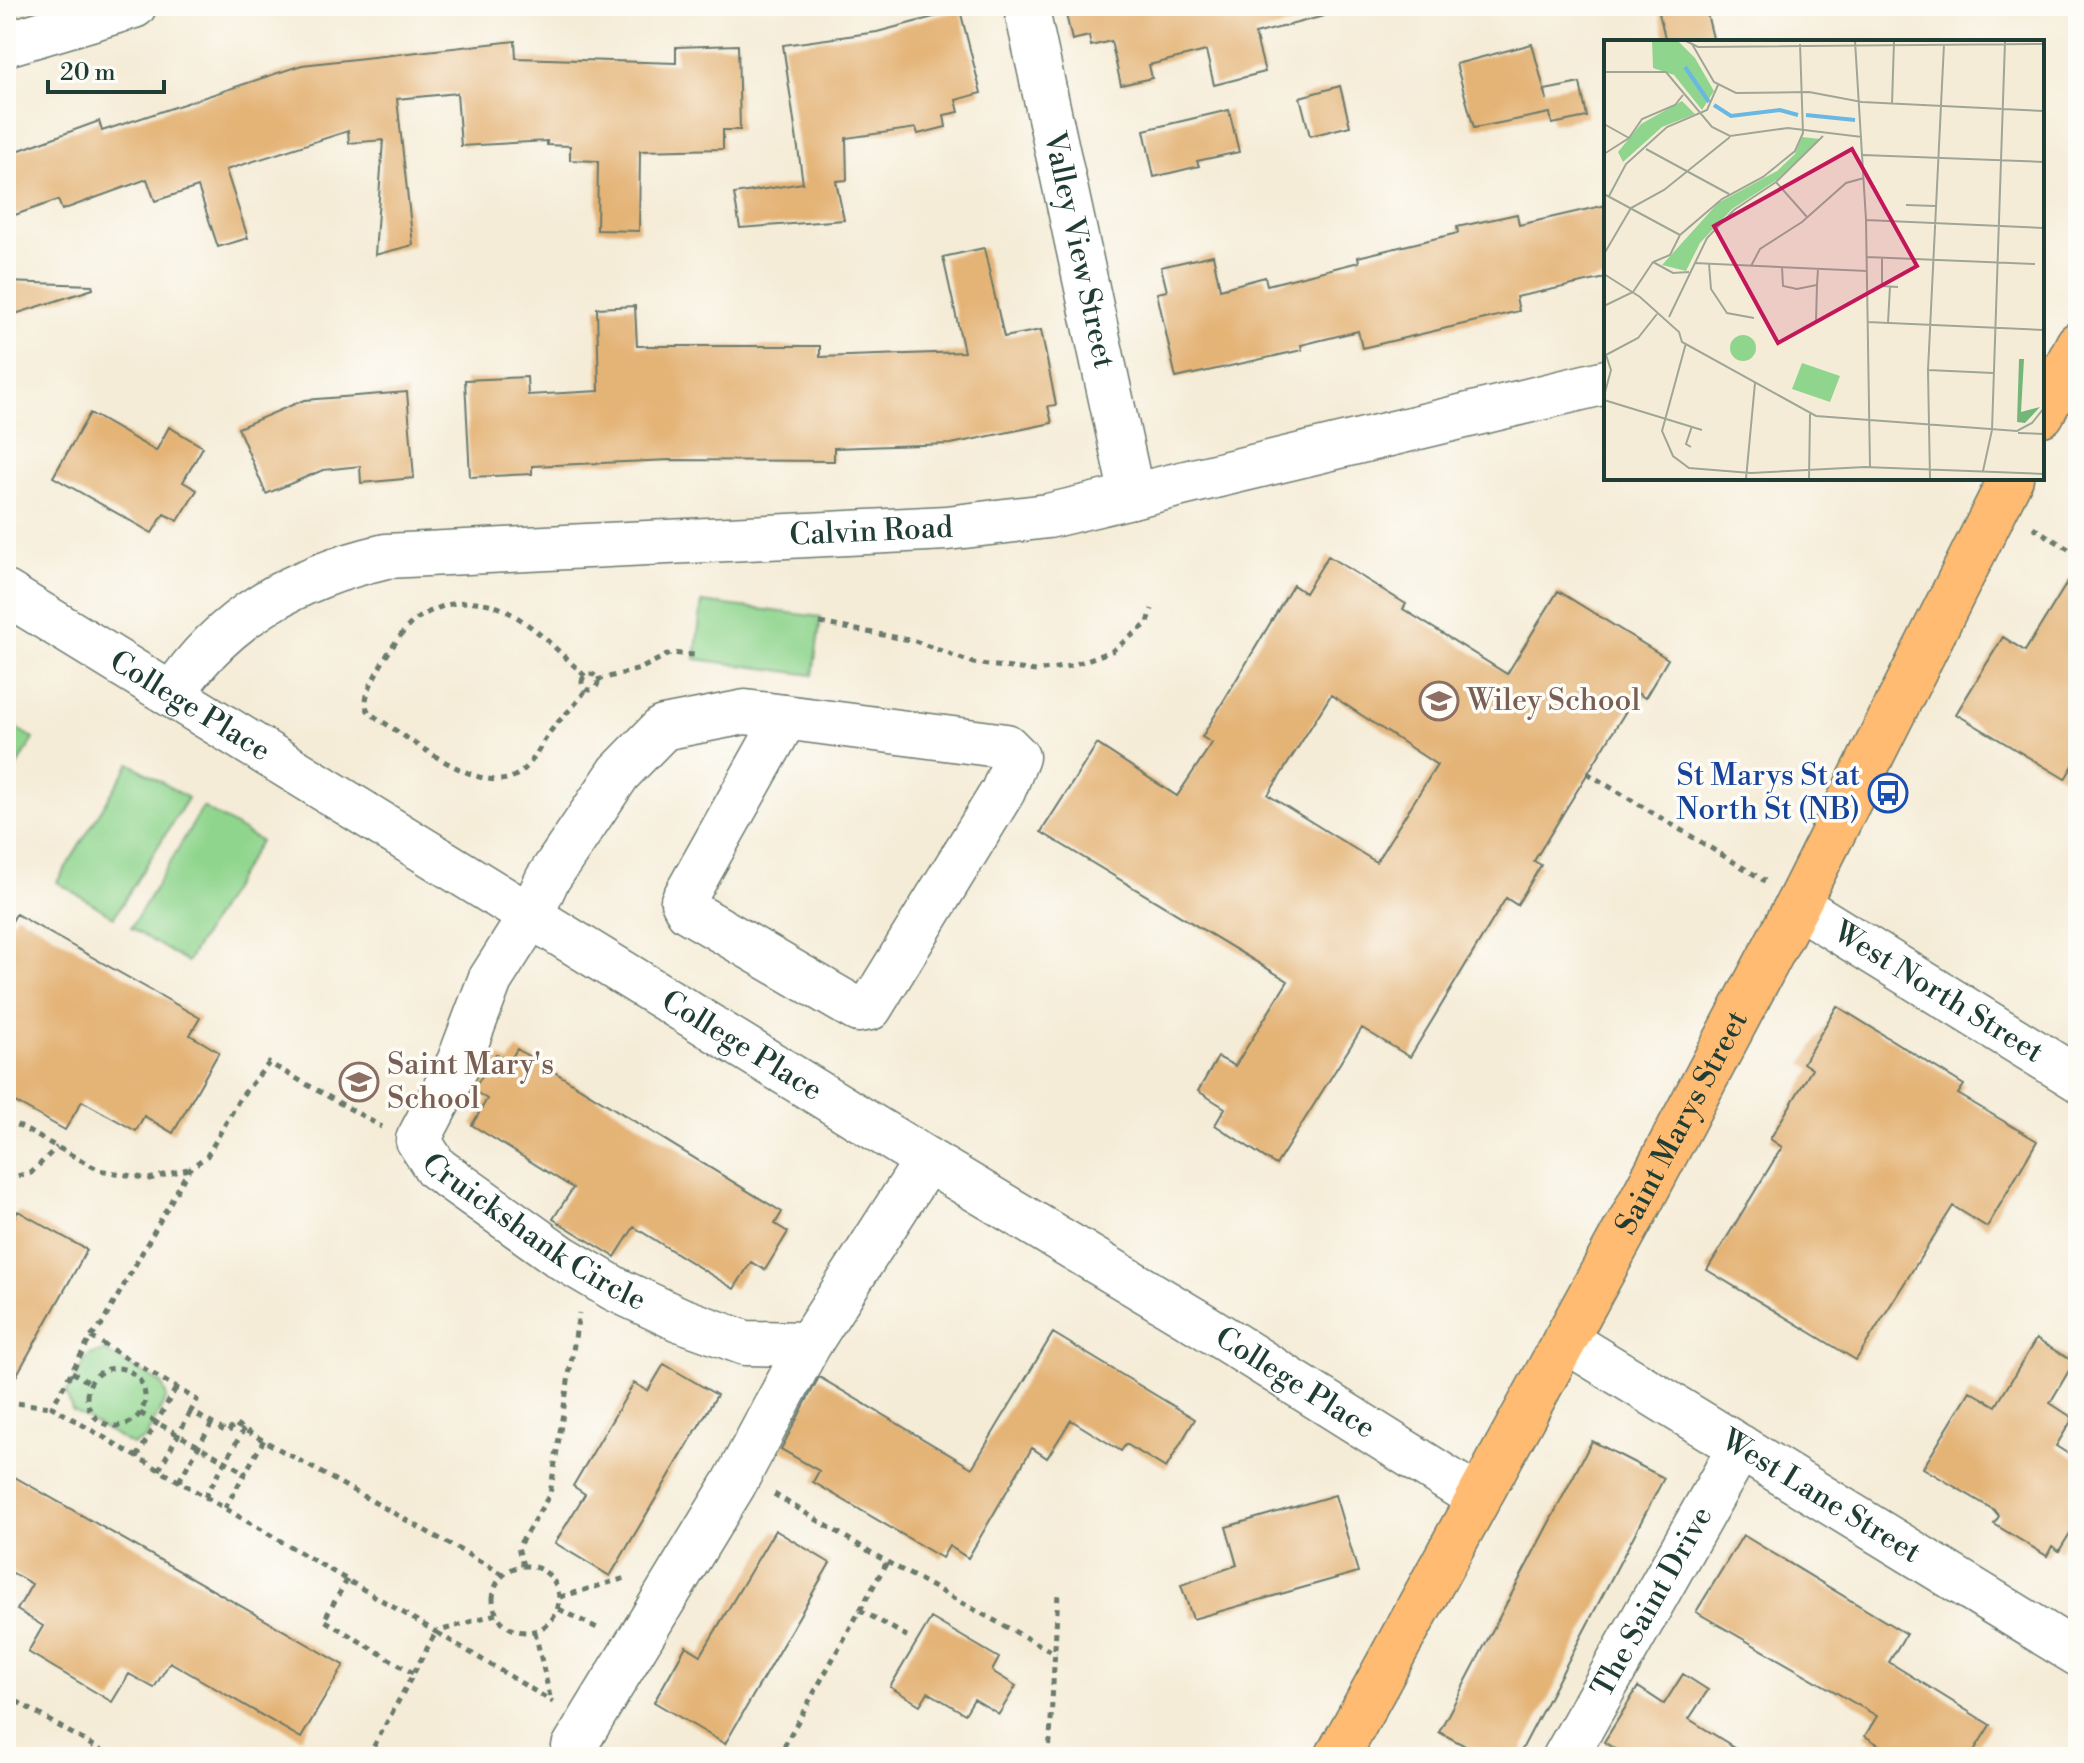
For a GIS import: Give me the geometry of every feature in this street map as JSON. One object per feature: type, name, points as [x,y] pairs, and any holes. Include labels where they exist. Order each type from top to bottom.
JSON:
[{"type":"main road","points":[[2044,408],[2078,344]]},
{"type":"main road","name":"Saint Marys Street","points":[[1337,1757],[1565,1340],[1782,893],[2010,480]]},
{"type":"street","points":[[6,44],[134,6]]},
{"type":"street","name":"Valley View Street","points":[[1026,6],[1132,496]]},
{"type":"street","name":"Calvin Road","points":[[172,695],[190,667],[228,627],[256,606],[326,571],[386,556],[947,528],[1048,516],[1604,382]]},
{"type":"street","name":"College Place","points":[[6,593],[927,1160],[1201,1324],[1478,1498]]},
{"type":"street","points":[[530,917],[547,880],[619,773],[663,728],[745,712],[786,717],[1006,746],[1017,757],[1003,791],[870,1008],[858,1010],[688,911],[683,901],[786,717]]},
{"type":"street","name":"West North Street","points":[[1782,893],[2078,1079]]},
{"type":"street","name":"Cruickshank Circle","points":[[530,917],[490,980],[459,1062],[418,1140],[436,1168],[589,1273],[679,1319],[745,1343],[809,1344]]},
{"type":"street","points":[[574,1747],[739,1473],[809,1344],[927,1160]]},
{"type":"street","name":"West Lane Street","points":[[1565,1340],[2078,1654]]},
{"type":"street","name":"The Saint Drive","points":[[1565,1757],[1740,1447]]},
{"type":"path","points":[[2029,524],[2078,555]]},
{"type":"path","points":[[585,676],[514,616],[489,604],[456,602],[426,614],[401,632],[365,703],[368,711],[377,718],[443,759],[476,776],[500,780],[511,778],[533,760],[546,737],[586,689]]},
{"type":"path","points":[[820,623],[915,641],[973,663],[1036,671],[1070,666],[1112,651],[1148,623],[1152,609]]},
{"type":"path","points":[[597,680],[640,669],[671,653],[695,655]]},
{"type":"path","points":[[586,689],[582,683],[585,676],[591,674],[597,680]]},
{"type":"path","points":[[586,689],[594,689],[597,680]]},
{"type":"path","points":[[1587,773],[1782,893]]},
{"type":"path","points":[[6,1119],[99,1170],[149,1179],[189,1169],[207,1156],[240,1098],[269,1063],[393,1133]]},
{"type":"path","points":[[6,1178],[31,1173],[57,1147]]},
{"type":"path","points":[[52,1407],[189,1169]]},
{"type":"path","points":[[523,1566],[518,1547],[550,1494],[578,1320],[589,1273]]},
{"type":"path","points":[[91,1337],[197,1400],[159,1470]]},
{"type":"path","points":[[130,1372],[135,1364]]},
{"type":"path","points":[[104,1370],[130,1372],[138,1378],[145,1395],[140,1413],[124,1424],[101,1421],[87,1402],[90,1383],[104,1370]]},
{"type":"path","points":[[72,1372],[90,1383]]},
{"type":"path","points":[[137,1457],[176,1388]]},
{"type":"path","points":[[6,1402],[52,1407],[560,1706]]},
{"type":"path","points":[[191,1411],[228,1433],[234,1424],[244,1429],[503,1574]]},
{"type":"path","points":[[140,1413],[246,1473]]},
{"type":"path","points":[[95,1432],[101,1421]]},
{"type":"path","points":[[179,1481],[212,1423]]},
{"type":"path","points":[[205,1497],[244,1429]]},
{"type":"path","points":[[225,1508],[264,1440]]},
{"type":"path","points":[[739,1473],[887,1562],[1056,1654]]},
{"type":"path","points":[[778,1757],[887,1562]]},
{"type":"path","points":[[523,1566],[544,1571],[552,1578],[560,1597],[559,1609],[546,1627],[535,1632],[512,1630],[496,1614],[493,1593],[503,1574],[523,1566]]},
{"type":"path","points":[[560,1597],[640,1574]]},
{"type":"path","points":[[347,1580],[324,1620],[413,1673]]},
{"type":"path","points":[[1049,1757],[1058,1593]]},
{"type":"path","points":[[559,1609],[599,1629]]},
{"type":"path","points":[[860,1610],[912,1639]]},
{"type":"path","points":[[371,1756],[436,1632],[496,1614]]},
{"type":"path","points":[[535,1632],[551,1701]]},
{"type":"path","points":[[6,1695],[112,1757]]},
{"type":"green space","points":[[702,602],[821,617],[813,675],[695,659]]},
{"type":"green space","points":[[6,722],[34,739],[6,783]]},
{"type":"green space","points":[[130,763],[188,798],[114,917],[57,882]]},
{"type":"green space","points":[[203,807],[260,841],[187,962],[131,928]]},
{"type":"green space","points":[[104,1351],[162,1384],[167,1397],[145,1439],[132,1445],[72,1410],[66,1393],[89,1355]]},
{"type":"building","points":[[1064,6],[1322,6],[1324,16],[1255,34],[1265,72],[1214,85],[1206,51],[1149,65],[1152,78],[1121,85],[1111,41],[1091,46],[1089,36],[1072,40]]},
{"type":"building","points":[[1688,6],[1705,6],[1714,40],[1666,40],[1659,13]]},
{"type":"building","points":[[960,10],[981,93],[956,100],[959,112],[944,115],[946,127],[918,134],[916,128],[846,138],[847,180],[836,181],[844,220],[740,228],[734,194],[803,183],[783,45],[877,32]]},
{"type":"building","points":[[515,41],[516,58],[676,63],[676,47],[738,45],[740,130],[723,130],[723,149],[640,151],[639,231],[597,230],[598,161],[570,160],[570,146],[547,145],[547,141],[461,146],[457,93],[397,99],[413,245],[375,255],[383,140],[349,143],[348,131],[226,170],[248,238],[218,247],[198,187],[155,201],[147,179],[62,210],[58,200],[6,218],[6,155],[99,121],[102,131],[302,65]]},
{"type":"building","points":[[1532,44],[1547,100],[1545,90],[1580,83],[1587,117],[1552,124],[1550,113],[1474,128],[1456,64]]},
{"type":"building","points":[[1340,86],[1350,126],[1310,136],[1300,97]]},
{"type":"building","points":[[1229,110],[1239,152],[1197,161],[1199,166],[1154,177],[1144,130]]},
{"type":"building","points":[[1604,205],[1604,278],[1516,297],[1519,311],[1362,348],[1358,331],[1301,345],[1302,350],[1176,378],[1157,293],[1167,291],[1161,267],[1213,255],[1220,289],[1265,277],[1267,285],[1359,262],[1358,257],[1458,233],[1457,227],[1517,214],[1519,225]]},
{"type":"building","points":[[984,248],[1004,337],[1041,330],[1056,405],[1048,406],[1052,423],[951,444],[834,448],[834,461],[671,460],[532,466],[532,474],[470,477],[465,380],[527,377],[528,395],[599,391],[597,308],[635,306],[637,346],[820,346],[820,357],[964,352],[943,257]]},
{"type":"building","points":[[6,282],[92,285],[93,289],[6,317]]},
{"type":"building","points":[[407,392],[414,478],[361,483],[360,466],[323,470],[266,494],[238,428],[304,400]]},
{"type":"building","points":[[90,413],[156,451],[169,427],[203,447],[183,482],[197,490],[178,521],[164,514],[152,533],[53,477]]},
{"type":"building","points":[[1328,556],[1406,604],[1403,609],[1507,674],[1558,591],[1668,659],[1645,698],[1637,693],[1534,861],[1541,865],[1517,905],[1506,898],[1410,1057],[1362,1028],[1276,1165],[1215,1125],[1225,1108],[1198,1091],[1218,1057],[1235,1066],[1288,981],[1041,832],[1097,744],[1177,796],[1212,743],[1202,737],[1293,585],[1305,593]],"holes":[[[1331,695],[1437,765],[1376,862],[1268,795]]]},
{"type":"building","points":[[2078,565],[2078,757],[2065,779],[1956,714],[2003,637],[2025,651]]},
{"type":"building","points":[[16,914],[200,1018],[190,1035],[219,1052],[173,1133],[144,1116],[136,1131],[82,1101],[65,1130],[6,1097],[6,932]]},
{"type":"building","points":[[1837,1006],[1964,1085],[1958,1094],[2037,1141],[1987,1227],[1953,1206],[1856,1360],[1707,1270],[1782,1147],[1770,1139],[1812,1069],[1803,1063]]},
{"type":"building","points":[[517,1049],[782,1212],[775,1224],[788,1232],[765,1270],[751,1262],[734,1289],[634,1227],[615,1257],[553,1219],[573,1188],[472,1125],[487,1099],[473,1090],[496,1054],[509,1062]]},
{"type":"building","points":[[18,1211],[87,1250],[6,1394],[6,1232]]},
{"type":"building","points":[[1053,1333],[1195,1419],[1166,1468],[1126,1444],[1121,1451],[1071,1420],[1047,1458],[1032,1448],[968,1558],[949,1546],[942,1558],[813,1482],[819,1471],[781,1449],[819,1377],[972,1468]]},
{"type":"building","points":[[2036,1339],[2074,1362],[2050,1403],[2073,1418],[2056,1446],[2078,1460],[2078,1520],[2059,1551],[2052,1546],[2047,1556],[1994,1524],[1999,1516],[1994,1510],[1923,1468],[1970,1391],[1996,1406]]},
{"type":"building","points":[[664,1364],[717,1395],[610,1576],[555,1543],[585,1494],[573,1486],[634,1383],[648,1391]]},
{"type":"building","points":[[1592,1441],[1664,1478],[1518,1757],[1486,1757],[1439,1732]]},
{"type":"building","points":[[6,1472],[344,1665],[301,1738],[170,1662],[154,1688],[129,1674],[112,1702],[28,1652],[43,1626],[17,1610],[32,1584],[6,1569]]},
{"type":"building","points":[[1335,1495],[1358,1572],[1193,1619],[1181,1585],[1237,1565],[1226,1527]]},
{"type":"building","points":[[775,1530],[830,1563],[725,1744],[654,1702],[686,1646],[701,1655]]},
{"type":"building","points":[[1743,1535],[1906,1634],[1889,1662],[1990,1725],[1970,1757],[1898,1757],[1865,1736],[1877,1716],[1696,1612]]},
{"type":"building","points":[[931,1618],[999,1658],[992,1671],[1016,1686],[999,1714],[974,1699],[965,1714],[928,1692],[920,1705],[890,1687]]},
{"type":"building","points":[[1683,1674],[1708,1690],[1689,1719],[1750,1757],[1629,1757],[1604,1742],[1638,1687],[1664,1704]]},
{"type":"place","name":"Wiley School","points":[[1439,701]]},
{"type":"place","name":"St Marys St at North St (NB)","points":[[1888,793]]},
{"type":"place","name":"Saint Mary's School","points":[[359,1082]]}]
